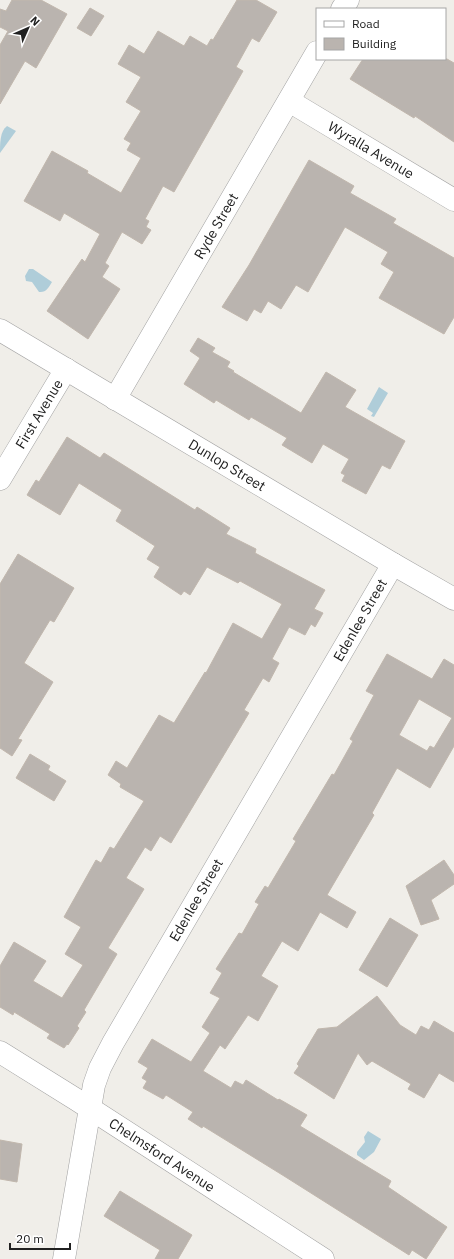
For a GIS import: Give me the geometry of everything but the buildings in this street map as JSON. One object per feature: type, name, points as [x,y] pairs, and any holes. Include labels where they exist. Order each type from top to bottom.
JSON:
[{"type":"street","name":"Ryde Street","points":[[115,399],[316,54]]},
{"type":"street","name":"Wyralla Avenue","points":[[289,101],[454,200]]},
{"type":"street","name":"Dunlop Street","points":[[0,330],[454,599]]},
{"type":"street","name":"First Avenue","points":[[0,479],[66,370]]},
{"type":"street","name":"Edenlee Street","points":[[64,1259],[96,1079],[113,1042],[393,564]]},
{"type":"street","name":"Chelmsford Avenue","points":[[0,1052],[90,1108],[323,1259]]},
{"type":"water","points":[[7,126],[16,131],[0,153],[0,141],[3,131]]},
{"type":"water","points":[[29,269],[33,269],[52,282],[45,291],[39,292],[32,282],[26,281],[25,276]]},
{"type":"water","points":[[379,387],[388,393],[374,417],[371,416],[373,413],[367,409]]},
{"type":"water","points":[[368,1131],[381,1139],[374,1152],[364,1160],[357,1155],[357,1152],[365,1142],[364,1137]]}]
